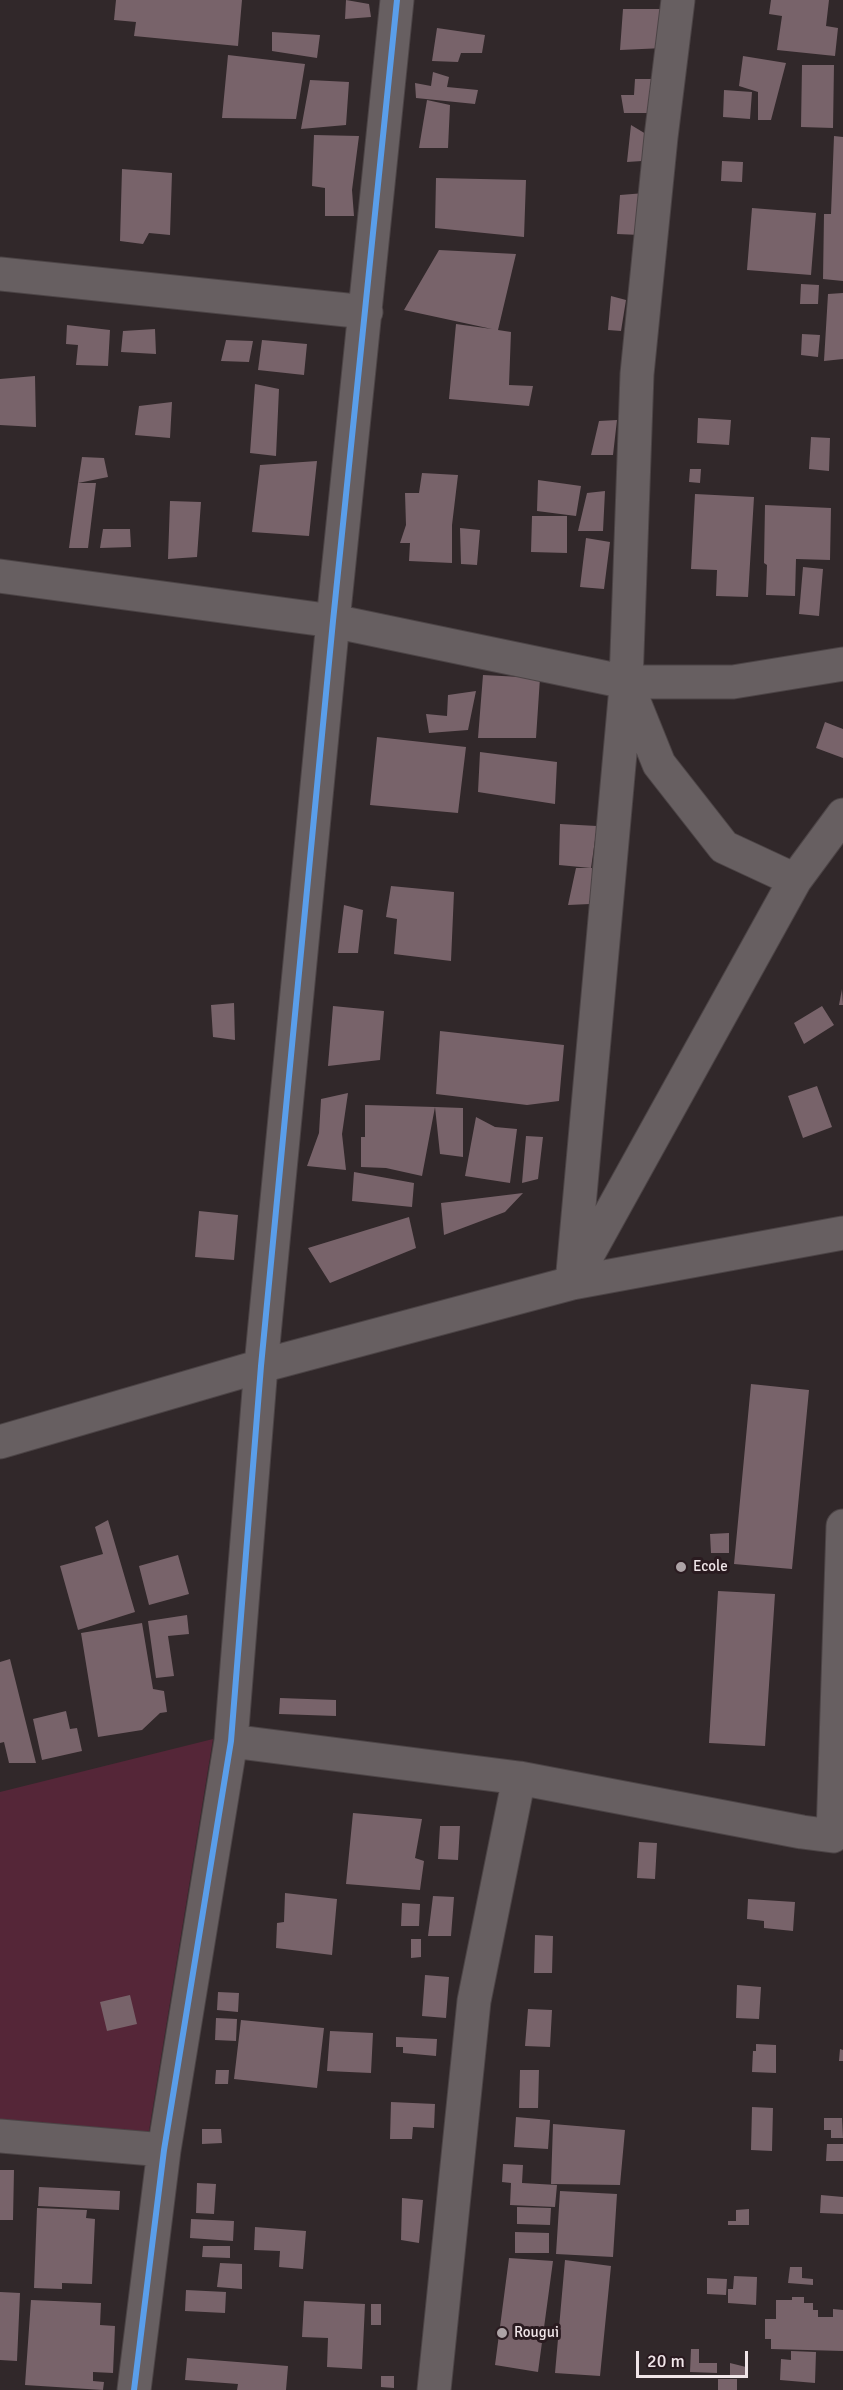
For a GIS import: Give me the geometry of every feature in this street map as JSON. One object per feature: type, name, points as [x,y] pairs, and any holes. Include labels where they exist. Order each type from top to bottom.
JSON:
[{"type":"street","points":[[135,2390],[164,2150],[231,1741],[261,1366],[333,621],[397,0]]},
{"type":"street","points":[[572,1283],[626,682],[637,375],[661,137],[678,0]]},
{"type":"street","points":[[0,274],[366,312]]},
{"type":"street","points":[[0,576],[333,621],[626,682],[734,682],[843,664]]},
{"type":"street","points":[[626,682],[659,764],[724,847],[795,880]]},
{"type":"street","points":[[572,1283],[795,880],[843,815]]},
{"type":"street","points":[[0,1442],[261,1366],[572,1283],[843,1233]]},
{"type":"street","points":[[231,1741],[519,1778],[833,1836],[843,1526]]},
{"type":"street","points":[[434,2390],[474,2001],[519,1778]]},
{"type":"street","points":[[0,2136],[164,2150]]},
{"type":"shaded area","points":[[213,1739],[148,2137],[0,2125],[0,1792]]},
{"type":"building","points":[[116,0],[242,0],[238,46],[134,36],[136,22],[114,20]]},
{"type":"building","points":[[346,0],[369,4],[371,17],[345,19]]},
{"type":"building","points":[[771,0],[829,0],[826,26],[838,28],[835,56],[777,50],[782,16],[769,14]]},
{"type":"building","points":[[623,9],[664,9],[664,48],[620,50]]},
{"type":"building","points":[[437,28],[485,35],[482,53],[461,53],[458,62],[432,61]]},
{"type":"building","points":[[272,32],[320,35],[317,58],[272,51]]},
{"type":"building","points":[[228,55],[305,64],[296,119],[222,118]]},
{"type":"building","points":[[743,56],[786,63],[771,120],[758,120],[758,92],[739,86]]},
{"type":"building","points":[[802,65],[834,65],[833,128],[801,127]]},
{"type":"building","points":[[433,72],[449,77],[447,87],[478,90],[475,104],[416,98],[415,83],[431,86]]},
{"type":"building","points":[[635,79],[655,79],[652,113],[624,113],[621,95],[634,95]]},
{"type":"building","points":[[310,80],[349,82],[346,125],[301,129]]},
{"type":"building","points":[[724,90],[752,92],[750,119],[723,117]]},
{"type":"building","points":[[427,100],[450,105],[448,148],[419,148]]},
{"type":"building","points":[[631,125],[646,134],[642,161],[627,162]]},
{"type":"building","points":[[314,135],[359,136],[352,190],[354,216],[325,216],[325,188],[312,186]]},
{"type":"building","points":[[834,136],[843,137],[843,281],[823,279],[824,214],[831,214]]},
{"type":"building","points":[[722,161],[743,162],[742,182],[721,181]]},
{"type":"building","points":[[122,169],[172,173],[170,235],[149,233],[143,244],[120,241]]},
{"type":"building","points":[[436,178],[526,180],[524,237],[435,228]]},
{"type":"building","points":[[645,193],[640,235],[617,234],[620,195]]},
{"type":"building","points":[[752,208],[816,213],[811,275],[747,270]]},
{"type":"building","points":[[439,250],[516,254],[498,330],[511,332],[509,385],[533,386],[529,406],[449,399],[456,324],[492,329],[404,310]]},
{"type":"building","points":[[801,284],[819,285],[818,304],[800,304]]},
{"type":"building","points":[[843,293],[843,359],[824,361],[828,294]]},
{"type":"building","points":[[611,296],[626,300],[621,331],[608,330]]},
{"type":"building","points":[[67,325],[110,330],[108,366],[76,365],[78,345],[66,344]]},
{"type":"building","points":[[155,329],[156,354],[121,352],[123,331]]},
{"type":"building","points":[[802,334],[820,335],[818,357],[801,355]]},
{"type":"building","points":[[226,340],[253,341],[249,362],[221,361]]},
{"type":"building","points":[[262,340],[307,344],[304,375],[258,370]]},
{"type":"building","points":[[35,376],[36,427],[0,425],[0,379]]},
{"type":"building","points":[[255,384],[279,389],[276,456],[250,453]]},
{"type":"building","points":[[172,402],[170,438],[135,435],[139,406]]},
{"type":"building","points":[[698,418],[731,420],[729,445],[697,443]]},
{"type":"building","points":[[617,420],[613,455],[591,455],[599,421]]},
{"type":"building","points":[[811,437],[830,438],[829,471],[809,469]]},
{"type":"building","points":[[82,457],[104,458],[108,477],[78,483]]},
{"type":"building","points":[[317,461],[309,536],[252,532],[260,465]]},
{"type":"building","points":[[690,469],[701,469],[700,483],[689,482]]},
{"type":"building","points":[[422,473],[458,475],[452,525],[452,563],[409,561],[410,543],[400,543],[406,525],[405,493],[419,493]]},
{"type":"building","points":[[538,480],[581,486],[576,516],[537,511]]},
{"type":"building","points":[[78,483],[96,483],[88,548],[69,548]]},
{"type":"building","points":[[605,491],[603,531],[578,531],[587,493]]},
{"type":"building","points":[[695,494],[754,497],[748,597],[716,596],[717,570],[691,569]]},
{"type":"building","points":[[170,501],[201,502],[197,557],[168,559]]},
{"type":"building","points":[[765,505],[831,508],[830,560],[796,559],[795,596],[766,595]]},
{"type":"building","points":[[532,516],[567,516],[567,553],[531,552]]},
{"type":"building","points":[[460,528],[480,530],[477,565],[461,564]]},
{"type":"building","points":[[103,529],[130,529],[131,547],[100,548]]},
{"type":"building","points":[[586,538],[610,542],[604,589],[580,587]]},
{"type":"building","points":[[803,567],[823,569],[819,616],[799,614]]},
{"type":"building","points":[[483,675],[540,678],[536,738],[478,738]]},
{"type":"building","points":[[476,691],[468,730],[429,733],[426,714],[447,716],[448,695]]},
{"type":"building","points":[[825,722],[843,729],[843,758],[816,748]]},
{"type":"building","points":[[377,737],[466,747],[458,813],[370,805]]},
{"type":"building","points":[[480,752],[557,762],[555,804],[478,792]]},
{"type":"building","points":[[560,824],[597,826],[591,868],[559,865]]},
{"type":"building","points":[[576,868],[600,868],[590,904],[568,905]]},
{"type":"building","points":[[391,886],[454,892],[451,961],[394,954],[397,919],[386,917]]},
{"type":"building","points":[[344,905],[363,910],[358,953],[338,953]]},
{"type":"building","points":[[842,989],[843,1005],[839,1005]]},
{"type":"building","points":[[234,1003],[235,1040],[213,1037],[211,1005]]},
{"type":"building","points":[[333,1006],[384,1011],[380,1060],[328,1066]]},
{"type":"building","points":[[822,1006],[834,1025],[804,1044],[794,1023]]},
{"type":"building","points":[[440,1031],[564,1045],[559,1101],[527,1105],[436,1094]]},
{"type":"building","points":[[817,1086],[832,1127],[803,1138],[788,1096]]},
{"type":"building","points":[[348,1093],[342,1134],[346,1170],[307,1166],[319,1133],[321,1099]]},
{"type":"building","points":[[365,1105],[435,1107],[422,1176],[386,1168],[361,1167],[361,1137],[365,1137]]},
{"type":"building","points":[[435,1107],[463,1108],[463,1157],[440,1154]]},
{"type":"building","points":[[476,1117],[495,1127],[517,1129],[510,1183],[465,1176]]},
{"type":"building","points":[[526,1136],[543,1137],[538,1179],[522,1183]]},
{"type":"building","points":[[354,1172],[414,1183],[412,1207],[352,1201]]},
{"type":"building","points":[[523,1193],[505,1212],[444,1235],[441,1203]]},
{"type":"building","points":[[199,1211],[238,1215],[234,1260],[195,1257]]},
{"type":"building","points":[[409,1217],[416,1248],[330,1283],[308,1248]]},
{"type":"building","points":[[751,1384],[809,1390],[792,1569],[734,1564]]},
{"type":"building","points":[[108,1520],[135,1612],[78,1630],[60,1566],[103,1554],[95,1527]]},
{"type":"building","points":[[729,1533],[729,1553],[711,1553],[710,1534]]},
{"type":"building","points":[[178,1555],[189,1594],[149,1605],[139,1566]]},
{"type":"building","points":[[718,1591],[775,1594],[765,1746],[709,1743]]},
{"type":"building","points":[[187,1615],[189,1634],[168,1636],[174,1676],[156,1678],[148,1621]]},
{"type":"building","points":[[142,1623],[153,1689],[164,1691],[167,1712],[160,1713],[142,1730],[98,1737],[81,1633]]},
{"type":"building","points":[[10,1659],[36,1763],[9,1763],[4,1742],[0,1743],[0,1662]]},
{"type":"building","points":[[280,1698],[336,1700],[336,1716],[279,1714]]},
{"type":"building","points":[[66,1711],[70,1729],[77,1728],[82,1751],[42,1760],[33,1719]]},
{"type":"building","points":[[353,1813],[422,1819],[415,1858],[424,1861],[420,1890],[346,1884]]},
{"type":"building","points":[[440,1826],[460,1826],[458,1860],[438,1859]]},
{"type":"building","points":[[639,1842],[657,1843],[655,1879],[637,1878]]},
{"type":"building","points":[[285,1893],[337,1899],[332,1955],[276,1948],[277,1923],[284,1922]]},
{"type":"building","points":[[433,1896],[454,1897],[451,1936],[428,1936]]},
{"type":"building","points":[[748,1899],[795,1902],[793,1931],[764,1928],[764,1921],[747,1919]]},
{"type":"building","points":[[402,1903],[420,1904],[419,1926],[401,1926]]},
{"type":"building","points":[[535,1935],[553,1936],[552,1973],[534,1973]]},
{"type":"building","points":[[411,1939],[421,1939],[421,1957],[411,1958]]},
{"type":"building","points":[[425,1975],[449,1977],[446,2018],[422,2016]]},
{"type":"building","points":[[737,1985],[761,1987],[759,2019],[736,2018]]},
{"type":"building","points":[[218,1992],[239,1993],[238,2012],[217,2010]]},
{"type":"building","points":[[130,1995],[137,2024],[107,2031],[100,2002]]},
{"type":"building","points":[[528,2009],[552,2010],[550,2047],[525,2046]]},
{"type":"building","points":[[216,2018],[237,2019],[236,2041],[215,2040]]},
{"type":"building","points":[[241,2020],[324,2028],[317,2088],[234,2079]]},
{"type":"building","points":[[330,2031],[373,2033],[371,2073],[327,2071]]},
{"type":"building","points":[[396,2037],[437,2039],[436,2056],[403,2053],[403,2047],[396,2047]]},
{"type":"building","points":[[756,2044],[776,2045],[776,2073],[752,2072],[753,2051],[756,2051]]},
{"type":"building","points":[[840,2049],[843,2050],[843,2061],[839,2061]]},
{"type":"building","points":[[216,2070],[229,2070],[228,2084],[215,2084]]},
{"type":"building","points":[[520,2070],[539,2070],[538,2108],[519,2108]]},
{"type":"building","points":[[391,2102],[435,2104],[434,2128],[413,2127],[412,2139],[390,2139]]},
{"type":"building","points":[[752,2107],[773,2108],[772,2151],[751,2150]]},
{"type":"building","points":[[516,2117],[550,2120],[548,2149],[514,2147]]},
{"type":"building","points":[[824,2118],[842,2118],[843,2138],[831,2138],[831,2130],[824,2130]]},
{"type":"building","points":[[553,2124],[625,2130],[620,2185],[551,2184]]},
{"type":"building","points":[[202,2129],[221,2129],[222,2143],[202,2144]]},
{"type":"building","points":[[827,2144],[843,2144],[843,2161],[826,2161]]},
{"type":"building","points":[[503,2164],[523,2165],[522,2183],[557,2185],[555,2207],[510,2205],[511,2183],[502,2182]]},
{"type":"building","points":[[0,2170],[14,2170],[13,2220],[0,2220]]},
{"type":"building","points":[[197,2183],[216,2184],[214,2214],[196,2213]]},
{"type":"building","points":[[39,2187],[120,2191],[119,2210],[38,2206]]},
{"type":"building","points":[[560,2191],[617,2194],[613,2257],[556,2254]]},
{"type":"building","points":[[821,2195],[843,2197],[843,2214],[820,2213]]},
{"type":"building","points":[[402,2198],[423,2200],[419,2243],[401,2240]]},
{"type":"building","points":[[517,2207],[551,2208],[550,2225],[517,2224]]},
{"type":"building","points":[[37,2208],[87,2210],[86,2218],[95,2219],[92,2284],[62,2283],[62,2289],[34,2288]]},
{"type":"building","points":[[749,2209],[749,2225],[728,2225],[728,2221],[736,2221],[736,2210]]},
{"type":"building","points":[[191,2219],[234,2221],[233,2241],[190,2238]]},
{"type":"building","points":[[255,2227],[306,2231],[303,2269],[279,2267],[280,2251],[254,2250]]},
{"type":"building","points":[[515,2232],[549,2233],[549,2253],[515,2253]]},
{"type":"building","points":[[203,2246],[230,2246],[230,2258],[202,2257]]},
{"type":"building","points":[[509,2258],[553,2261],[538,2372],[495,2365]]},
{"type":"building","points":[[565,2260],[611,2266],[600,2376],[555,2373]]},
{"type":"building","points":[[220,2263],[242,2264],[242,2289],[217,2287]]},
{"type":"building","points":[[790,2267],[802,2267],[802,2278],[813,2279],[813,2285],[788,2283]]},
{"type":"building","points":[[734,2276],[757,2277],[756,2305],[728,2303],[728,2289],[733,2289]]},
{"type":"building","points":[[707,2278],[727,2279],[726,2295],[707,2294]]},
{"type":"building","points":[[186,2290],[226,2292],[225,2313],[185,2311]]},
{"type":"building","points":[[0,2292],[20,2293],[17,2361],[0,2360]]},
{"type":"building","points":[[792,2297],[804,2297],[804,2303],[813,2303],[813,2310],[818,2310],[818,2317],[833,2317],[833,2309],[843,2310],[843,2351],[771,2349],[771,2339],[765,2339],[765,2319],[776,2319],[776,2300],[792,2300]]},
{"type":"building","points":[[31,2300],[101,2303],[100,2325],[115,2326],[113,2373],[93,2372],[93,2381],[104,2382],[103,2390],[25,2385]]},
{"type":"building","points":[[304,2301],[365,2304],[362,2369],[327,2367],[328,2338],[302,2337]]},
{"type":"building","points":[[371,2304],[381,2304],[381,2325],[371,2325]]},
{"type":"building","points":[[691,2349],[699,2349],[699,2363],[717,2363],[717,2373],[690,2372]]},
{"type":"building","points":[[791,2351],[816,2352],[815,2383],[780,2380],[781,2359],[791,2360]]},
{"type":"building","points":[[187,2358],[288,2366],[286,2390],[237,2390],[238,2384],[185,2380]]},
{"type":"building","points":[[730,2363],[746,2367],[747,2375],[730,2376]]},
{"type":"building","points":[[381,2376],[394,2376],[394,2388],[381,2387]]},
{"type":"building","points":[[718,2379],[737,2379],[737,2390],[718,2390]]},
{"type":"cycle path","points":[[134,2390],[164,2150],[231,1741],[261,1366],[333,621],[397,0]]},
{"type":"place","name":"Ecole","points":[[681,1567]]},
{"type":"place","name":"Rougui","points":[[502,2333]]}]
